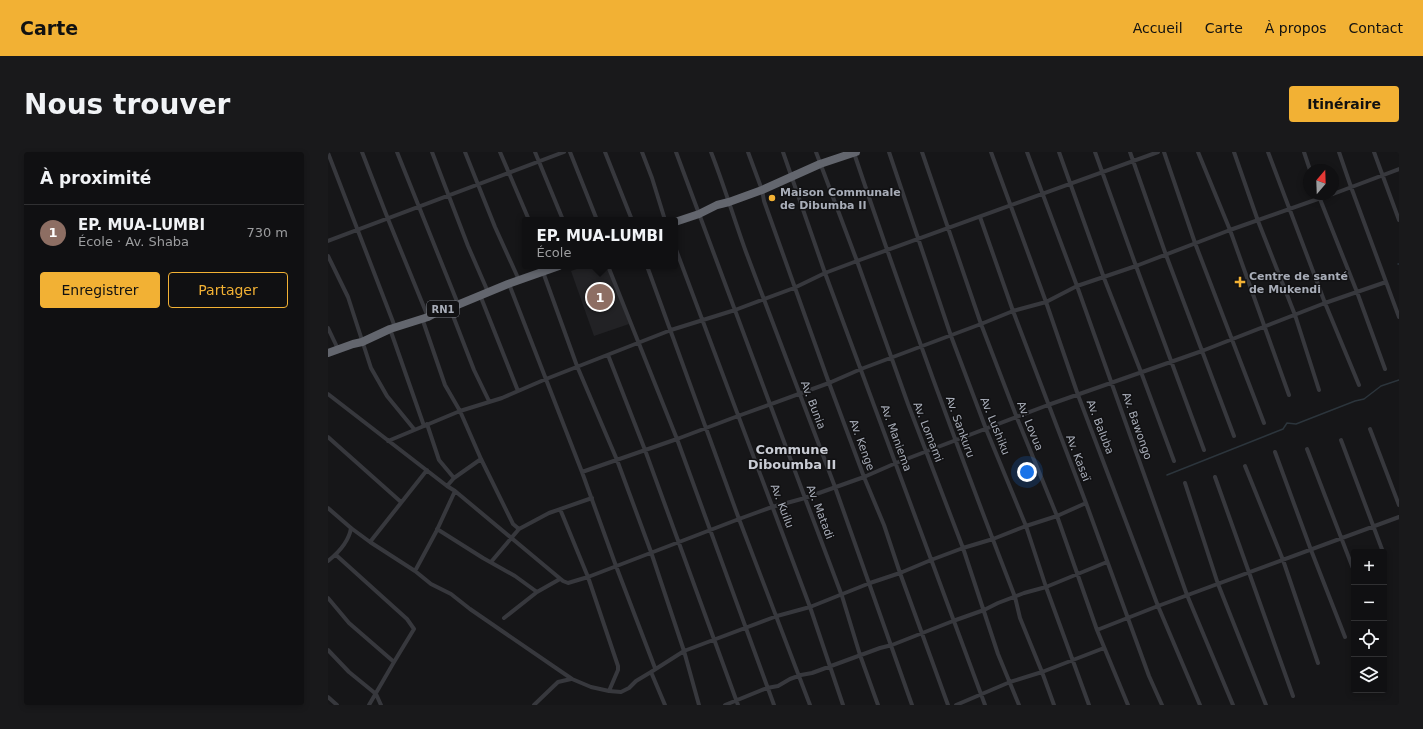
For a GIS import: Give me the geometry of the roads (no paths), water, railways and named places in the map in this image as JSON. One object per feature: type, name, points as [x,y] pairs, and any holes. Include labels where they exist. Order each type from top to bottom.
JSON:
[{"type":"highway","points":[[678,221],[699,214],[717,205],[762,190],[820,164],[855,152]]},
{"type":"highway","name":"RN1","points":[[328,353],[362,342],[392,328],[454,306],[547,269]]},
{"type":"street","points":[[362,152],[425,317],[445,385],[460,411],[481,459],[513,524],[519,529]]},
{"type":"street","points":[[397,152],[419,207],[454,306],[474,370],[489,401]]},
{"type":"street","points":[[432,152],[450,195],[518,391]]},
{"type":"street","points":[[465,152],[495,227],[519,280]]},
{"type":"street","points":[[500,152],[528,217]]},
{"type":"street","points":[[535,152],[562,217]]},
{"type":"street","points":[[328,241],[564,152]]},
{"type":"street","points":[[570,152],[596,217]]},
{"type":"street","points":[[605,152],[631,217]]},
{"type":"street","points":[[642,152],[664,217]]},
{"type":"street","name":"Av. Matadi","points":[[676,152],[842,596],[860,655],[878,705]]},
{"type":"street","name":"Av. Bunia","points":[[711,152],[726,190],[746,252],[835,486],[912,705]]},
{"type":"street","name":"Av. Kenge","points":[[748,152],[794,288],[864,477],[884,525],[948,705]]},
{"type":"street","name":"Av. Maniema","points":[[783,152],[825,273],[985,705]]},
{"type":"street","name":"Av. Lomami","points":[[816,152],[926,452],[963,548],[998,654],[1019,705]]},
{"type":"street","name":"Av. Sankuru","points":[[855,152],[886,250],[1015,596],[1020,618],[1054,705]]},
{"type":"street","name":"Av. Lushiku","points":[[889,152],[951,336],[986,429],[1026,526],[1046,587],[1089,705]]},
{"type":"street","name":"Av. Lovua","points":[[922,152],[981,324],[1016,418],[1057,516],[1097,630],[1128,705]]},
{"type":"street","name":"Av. Baluba","points":[[991,152],[1046,302],[1078,395],[1158,606],[1200,705]]},
{"type":"street","name":"Av. Bawongo","points":[[1027,152],[1112,383],[1187,596],[1233,705]]},
{"type":"street","points":[[1059,152],[1104,278],[1174,461]]},
{"type":"street","points":[[1095,152],[1204,450]]},
{"type":"street","points":[[1130,152],[1166,255],[1234,436]]},
{"type":"street","points":[[388,441],[414,429],[518,391],[639,342],[671,330],[735,310],[794,288],[825,273],[886,250],[1070,185],[1158,152]]},
{"type":"street","points":[[1164,152],[1195,243],[1264,423]]},
{"type":"street","points":[[1198,152],[1230,230],[1289,395]]},
{"type":"street","points":[[1234,152],[1258,220],[1295,315],[1319,390]]},
{"type":"street","points":[[1268,152],[1325,303],[1359,385]]},
{"type":"street","points":[[1304,152],[1308,164]]},
{"type":"street","points":[[1339,152],[1399,317]]},
{"type":"street","points":[[1374,152],[1399,220]]},
{"type":"street","points":[[328,153],[439,460],[454,478]]},
{"type":"street","points":[[1339,192],[1399,169]]},
{"type":"street","points":[[582,472],[829,383],[891,357],[951,336],[1013,311],[1046,302],[1077,286],[1104,278],[1290,209],[1310,200]]},
{"type":"street","points":[[1321,200],[1357,292],[1385,369]]},
{"type":"street","name":"Av. Kasaï","points":[[980,217],[1013,311],[1108,562],[1149,676],[1162,705]]},
{"type":"street","name":"Av. Kuilu","points":[[678,255],[810,608],[843,705]]},
{"type":"street","points":[[328,256],[348,297],[371,368],[383,391],[414,429]]},
{"type":"street","points":[[547,269],[577,366],[616,460],[651,552],[684,651],[700,705]]},
{"type":"street","points":[[609,269],[677,439],[774,705]]},
{"type":"street","points":[[648,269],[810,705]]},
{"type":"street","points":[[328,394],[455,491],[566,583],[588,577],[772,507],[805,498],[835,486],[864,477],[896,463],[1048,405],[1202,351],[1325,303],[1386,282]]},
{"type":"street","points":[[508,284],[592,498],[665,705]]},
{"type":"street","points":[[328,328],[338,349]]},
{"type":"street","points":[[608,355],[645,450],[738,705]]},
{"type":"street","points":[[1370,429],[1399,505]]},
{"type":"street","points":[[328,437],[401,502]]},
{"type":"street","points":[[1341,440],[1382,549]]},
{"type":"street","points":[[1307,449],[1351,562]]},
{"type":"street","points":[[1275,452],[1345,637]]},
{"type":"street","points":[[447,486],[454,478],[481,459]]},
{"type":"street","points":[[1245,466],[1283,560],[1318,663]]},
{"type":"street","points":[[370,542],[426,470]]},
{"type":"street","points":[[1215,477],[1293,696]]},
{"type":"street","points":[[1185,483],[1218,584],[1266,705]]},
{"type":"street","points":[[415,571],[455,491]]},
{"type":"street","points":[[491,562],[519,529],[549,513],[592,498]]},
{"type":"street","points":[[328,508],[370,542],[415,571],[432,584],[451,594],[572,679],[591,687],[609,692],[615,692],[625,690],[636,681],[684,651],[777,616],[810,608],[931,560],[1057,516],[1086,504]]},
{"type":"street","points":[[560,509],[588,577],[618,666],[618,670],[609,692]]},
{"type":"street","points":[[1097,630],[1342,537],[1399,517]]},
{"type":"street","points":[[328,562],[336,555],[348,538],[351,528]]},
{"type":"street","points":[[437,529],[515,576],[537,592]]},
{"type":"street","points":[[336,555],[407,618],[414,629],[368,705]]},
{"type":"street","points":[[725,705],[767,688],[778,686],[790,678],[812,673],[892,645],[984,610],[1015,596],[1046,587],[1108,562]]},
{"type":"street","points":[[504,618],[537,592],[560,579]]},
{"type":"street","points":[[328,598],[349,623],[394,662]]},
{"type":"street","points":[[956,705],[1010,682],[1042,672],[1072,659],[1104,648]]},
{"type":"street","points":[[328,650],[349,672],[376,694],[381,705]]},
{"type":"street","points":[[534,705],[558,682],[572,679]]},
{"type":"street","points":[[328,697],[337,705]]},
{"type":"waterway","points":[[1167,475],[1283,429],[1287,423],[1296,424],[1355,401],[1364,399],[1381,386],[1399,380]]},
{"type":"place","name":"Maison Communale de Dibumba II","points":[[772,198]]},
{"type":"place","name":"Centre de santé de Mukendi","points":[[1240,282]]},
{"type":"place","name":"EP. MUA-LUMBI","points":[[600,297]]},
{"type":"district","name":"Commune Diboumba II","points":[[792,456]]}]
